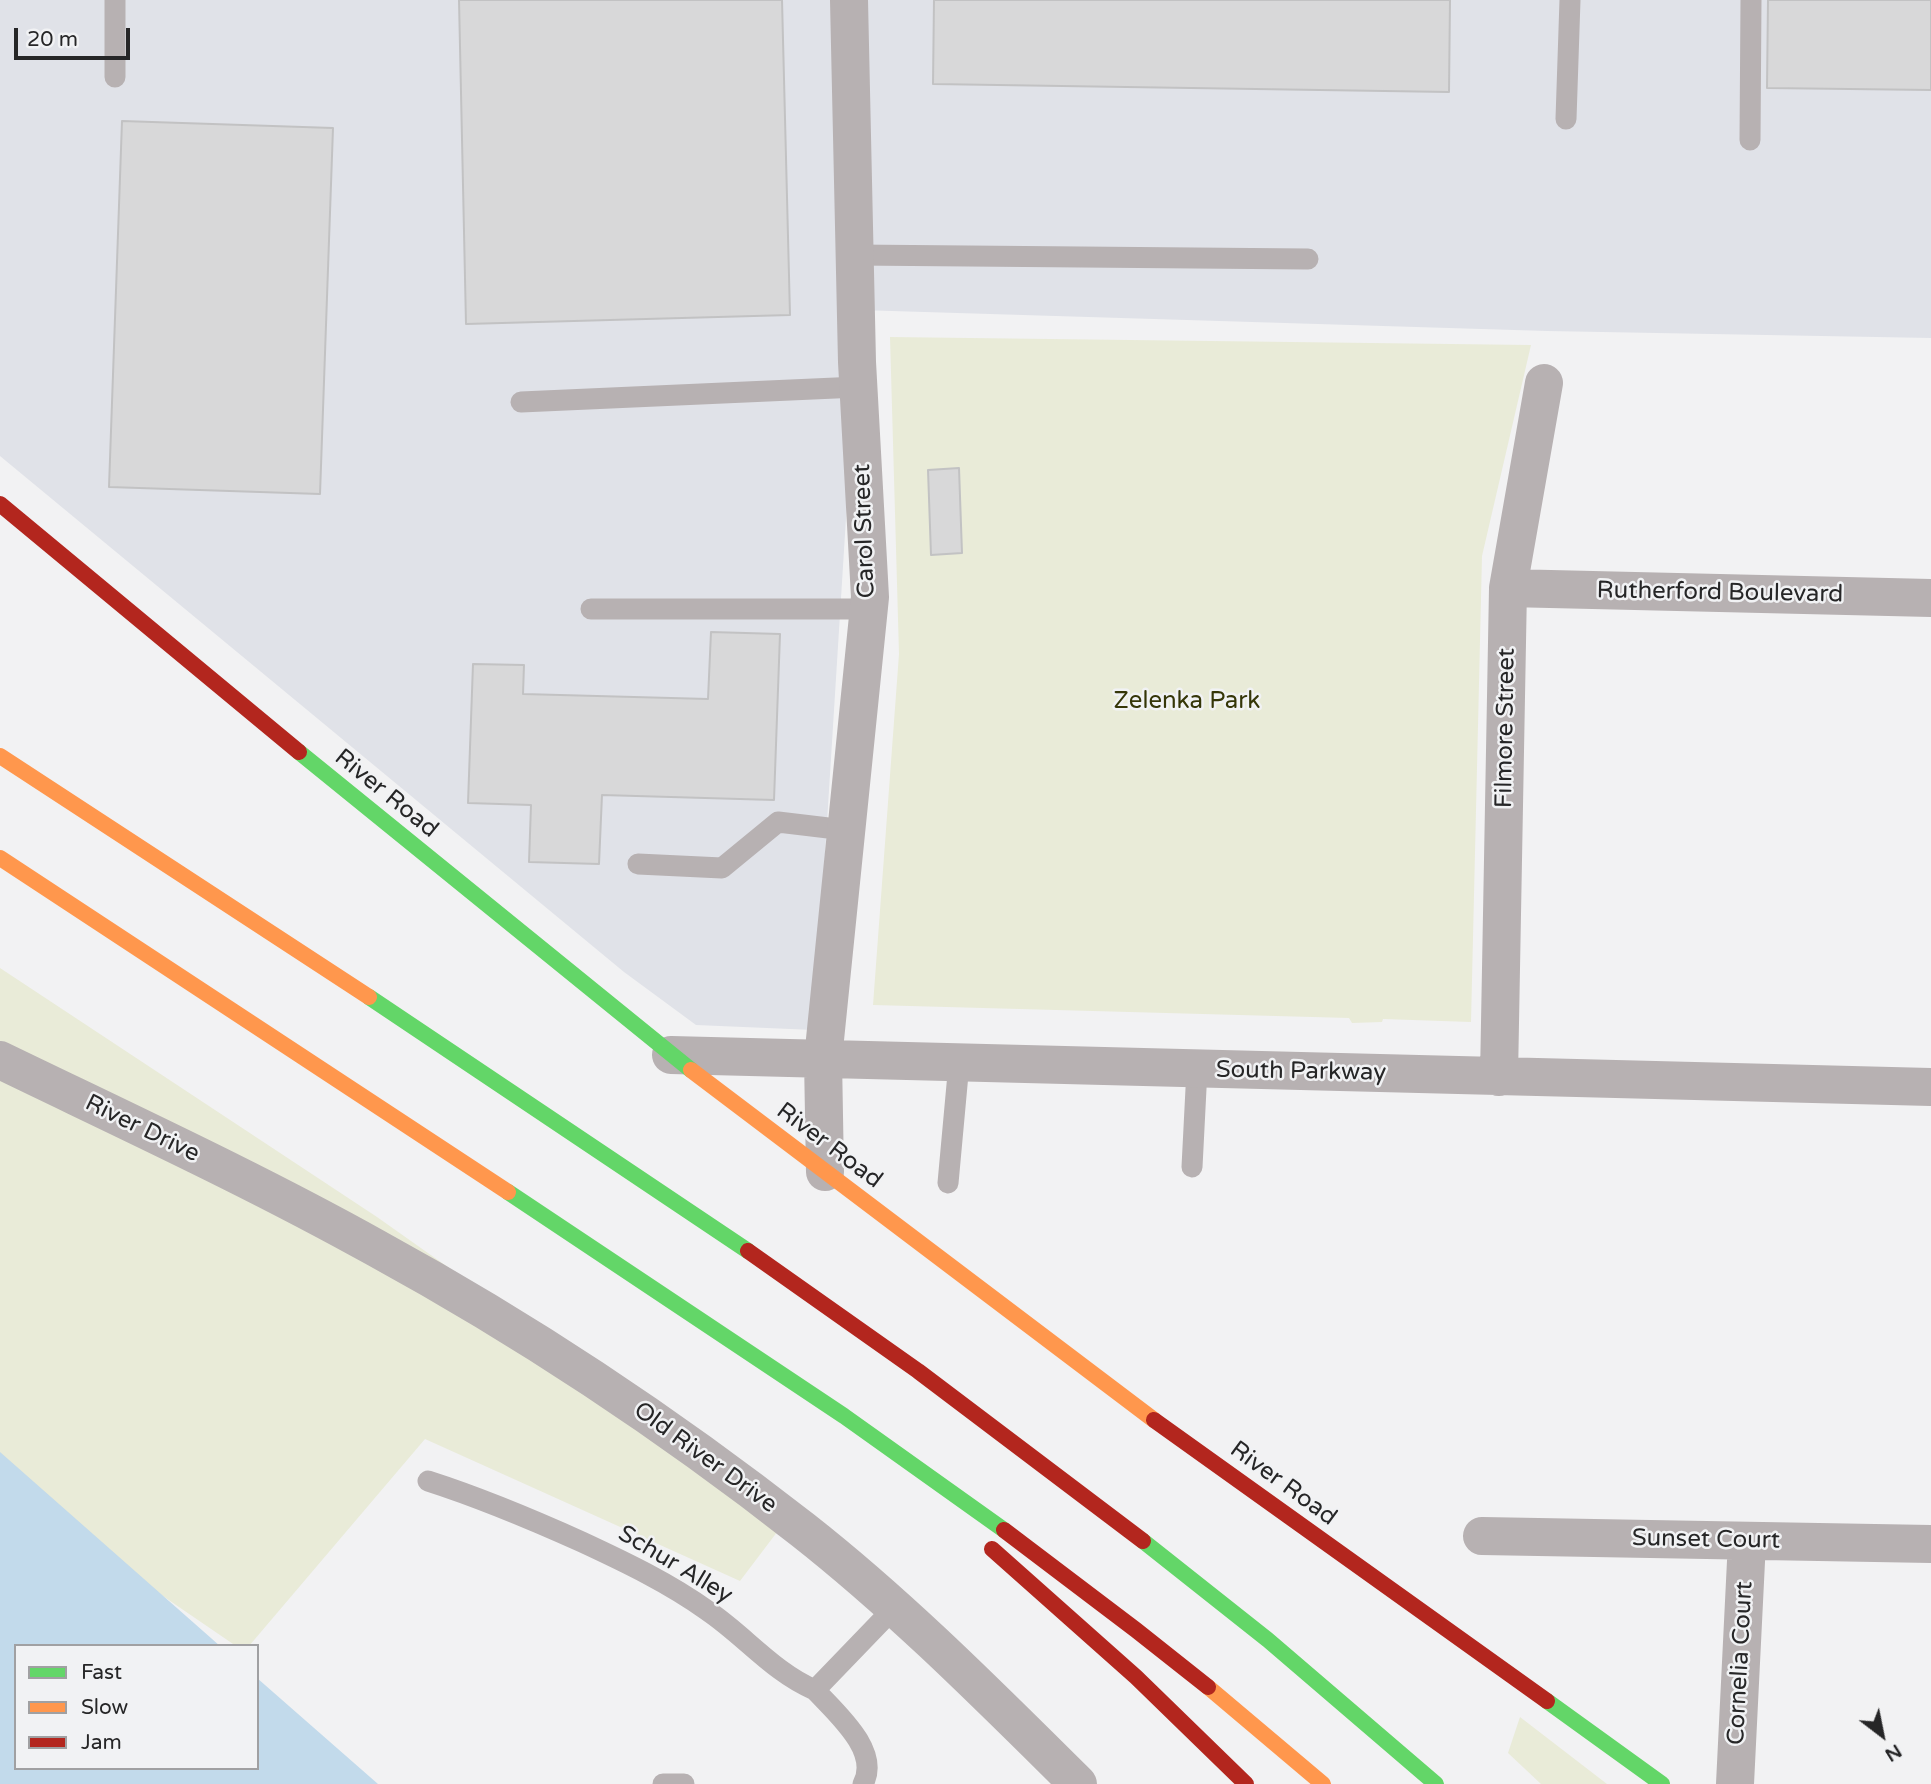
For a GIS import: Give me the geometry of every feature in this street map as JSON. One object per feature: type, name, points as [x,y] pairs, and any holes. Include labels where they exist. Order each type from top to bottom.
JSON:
[{"type":"main road","name":"River Road","points":[[0,504],[309,761],[671,1055],[1104,1384],[1662,1784]]},
{"type":"main road","points":[[0,756],[646,1181],[975,1411],[1111,1513],[1223,1602],[1436,1784]]},
{"type":"main road","points":[[0,858],[836,1410],[1065,1575],[1176,1661],[1322,1784]]},
{"type":"main road","points":[[836,1410],[950,1511]]},
{"type":"main road","points":[[981,1539],[1136,1677],[1246,1784]]},
{"type":"street","name":"Carol Street","points":[[825,1172],[823,1059],[870,597],[858,387],[849,0]]},
{"type":"street","name":"Filmore Street","points":[[1499,1077],[1508,588],[1544,383]]},
{"type":"street","name":"Rutherford Boulevard","points":[[1508,588],[1931,598]]},
{"type":"street","name":"South Parkway","points":[[671,1055],[1931,1087]]},
{"type":"street","name":"River Drive","points":[[0,1060],[283,1198]]},
{"type":"street","name":"Old River Drive","points":[[283,1198],[377,1248],[558,1355],[764,1500],[895,1607],[1078,1784]]},
{"type":"street","name":"Sunset Court","points":[[1482,1536],[1931,1544]]},
{"type":"street","name":"Cornelia Court","points":[[1735,1784],[1747,1541]]},
{"type":"lane","points":[[115,0],[115,77]]},
{"type":"lane","points":[[1566,119],[1570,0]]},
{"type":"lane","points":[[1750,140],[1751,0]]},
{"type":"lane","points":[[855,255],[1308,259]]},
{"type":"lane","points":[[521,402],[858,387]]},
{"type":"lane","points":[[591,609],[869,609]]},
{"type":"lane","points":[[639,864],[722,868],[778,822],[845,830]]},
{"type":"lane","points":[[948,1182],[959,1063]]},
{"type":"lane","points":[[1192,1167],[1197,1069]]},
{"type":"lane","name":"Schur Alley","points":[[428,1481],[487,1501],[626,1563],[709,1611],[763,1657],[800,1683],[815,1690],[843,1721],[861,1745],[868,1760],[868,1774],[863,1784]]},
{"type":"lane","points":[[815,1690],[895,1607]]},
{"type":"lane","points":[[663,1784],[684,1784]]},
{"type":"shaded area","points":[[0,0],[1931,0],[1931,338],[1547,331],[859,310],[814,1030],[696,1025],[624,972],[0,456]]},
{"type":"green space","name":"Zelenka Park","points":[[890,337],[1531,345],[1482,556],[1471,1022],[1383,1019],[1382,1022],[1352,1023],[1349,1018],[873,1005],[899,654]]},
{"type":"green space","points":[[0,968],[377,1217],[793,1511],[740,1581],[425,1439],[251,1644],[233,1644],[21,1499],[0,1469]]},
{"type":"green space","points":[[1520,1717],[1607,1784],[1541,1784],[1508,1753]]},
{"type":"water","points":[[0,1452],[218,1644],[14,1644],[14,1770],[259,1770],[259,1680],[378,1784],[0,1784]]},
{"type":"building","points":[[459,0],[782,0],[790,315],[466,324]]},
{"type":"building","points":[[934,0],[1450,0],[1449,92],[933,84]]},
{"type":"building","points":[[1768,0],[1931,0],[1931,90],[1767,88]]},
{"type":"building","points":[[122,121],[333,128],[320,494],[109,487]]},
{"type":"building","points":[[959,468],[962,553],[931,555],[928,470]]},
{"type":"building","points":[[711,632],[780,634],[774,800],[602,795],[599,864],[529,862],[531,805],[468,803],[473,664],[524,665],[523,694],[708,699]]},
{"type":"traffic: fast","points":[[299,752],[691,1070]]},
{"type":"traffic: fast","points":[[369,997],[748,1251]]},
{"type":"traffic: fast","points":[[508,1192],[844,1416],[1004,1530]]},
{"type":"traffic: fast","points":[[1143,1541],[1268,1640],[1436,1784]]},
{"type":"traffic: fast","points":[[1547,1701],[1662,1784]]},
{"type":"traffic: slow","points":[[0,756],[369,997]]},
{"type":"traffic: slow","points":[[0,858],[508,1192]]},
{"type":"traffic: slow","points":[[691,1070],[1154,1420]]},
{"type":"traffic: slow","points":[[1208,1687],[1323,1784]]},
{"type":"traffic: jam","points":[[0,504],[299,752]]},
{"type":"traffic: jam","points":[[748,1251],[918,1371],[1143,1541]]},
{"type":"traffic: jam","points":[[1154,1420],[1547,1701]]},
{"type":"traffic: jam","points":[[1004,1530],[1208,1687]]},
{"type":"traffic: jam","points":[[992,1549],[1136,1677],[1246,1784]]}]
